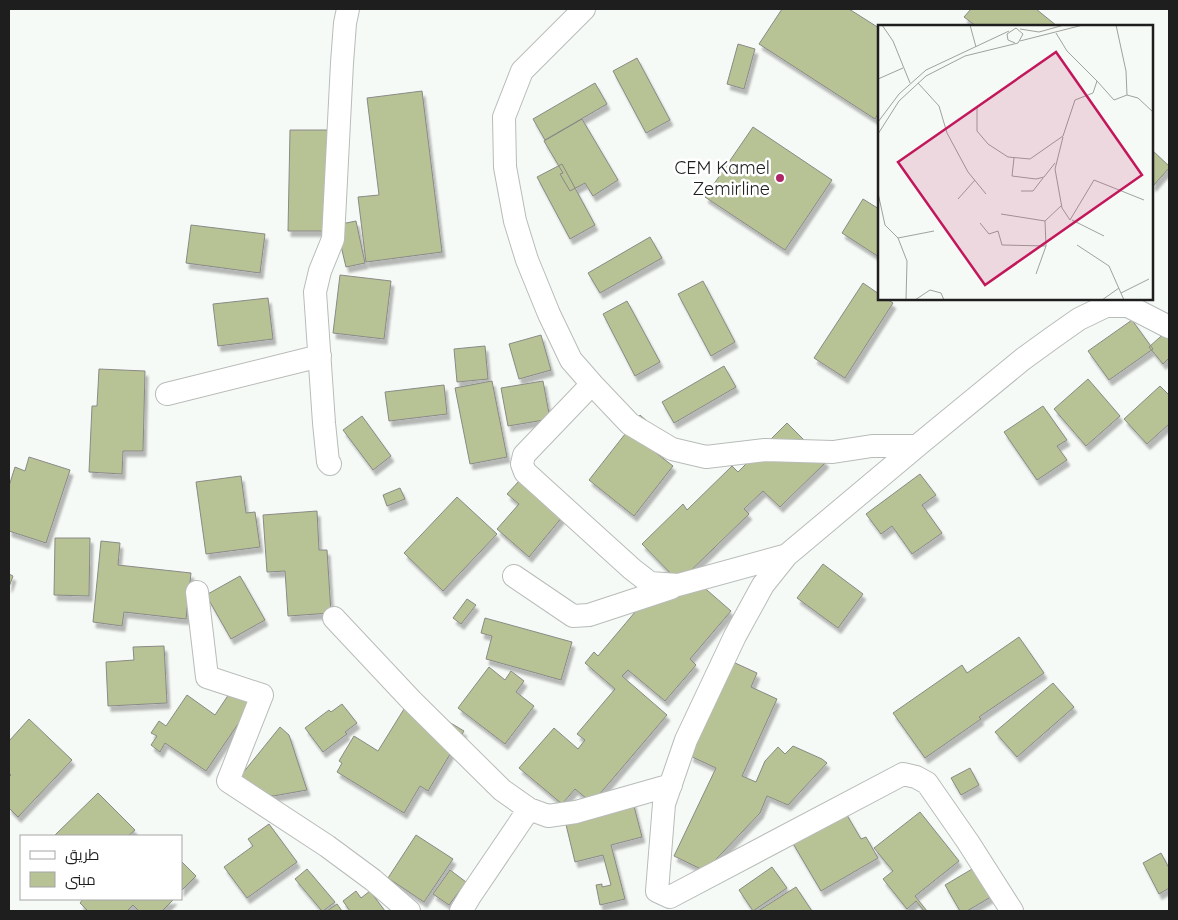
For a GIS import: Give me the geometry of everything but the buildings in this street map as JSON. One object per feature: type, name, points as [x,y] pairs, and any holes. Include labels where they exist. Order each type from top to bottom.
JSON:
[{"type":"street","points":[[330,464],[328,462],[326,446],[315,292],[320,271],[333,239],[342,63],[348,9]]},
{"type":"street","points":[[584,9],[522,71],[504,117],[505,167],[515,221],[527,260],[549,314],[571,360],[630,424],[672,449],[706,457],[765,450],[833,452],[872,446],[917,446]]},
{"type":"street","points":[[1012,911],[928,783],[916,777],[902,774],[673,904],[657,891],[664,804],[686,740],[735,636],[763,585],[787,555],[1023,359],[1079,319],[1106,306],[1128,306],[1169,328]]},
{"type":"street","points":[[167,394],[320,356]]},
{"type":"street","points":[[592,384],[524,455],[522,464],[525,472],[644,578],[650,582],[678,585]]},
{"type":"street","points":[[514,576],[573,616],[589,615],[703,577],[787,555]]},
{"type":"street","points":[[197,592],[207,677],[262,695],[228,781],[327,846],[373,880],[409,911]]},
{"type":"street","points":[[334,618],[411,700],[502,790],[529,809],[548,816],[576,812],[671,785]]},
{"type":"street","points":[[461,911],[529,809]]},
{"type":"place","name":"CEM Kamel Zemirline","points":[[780,178]]}]
